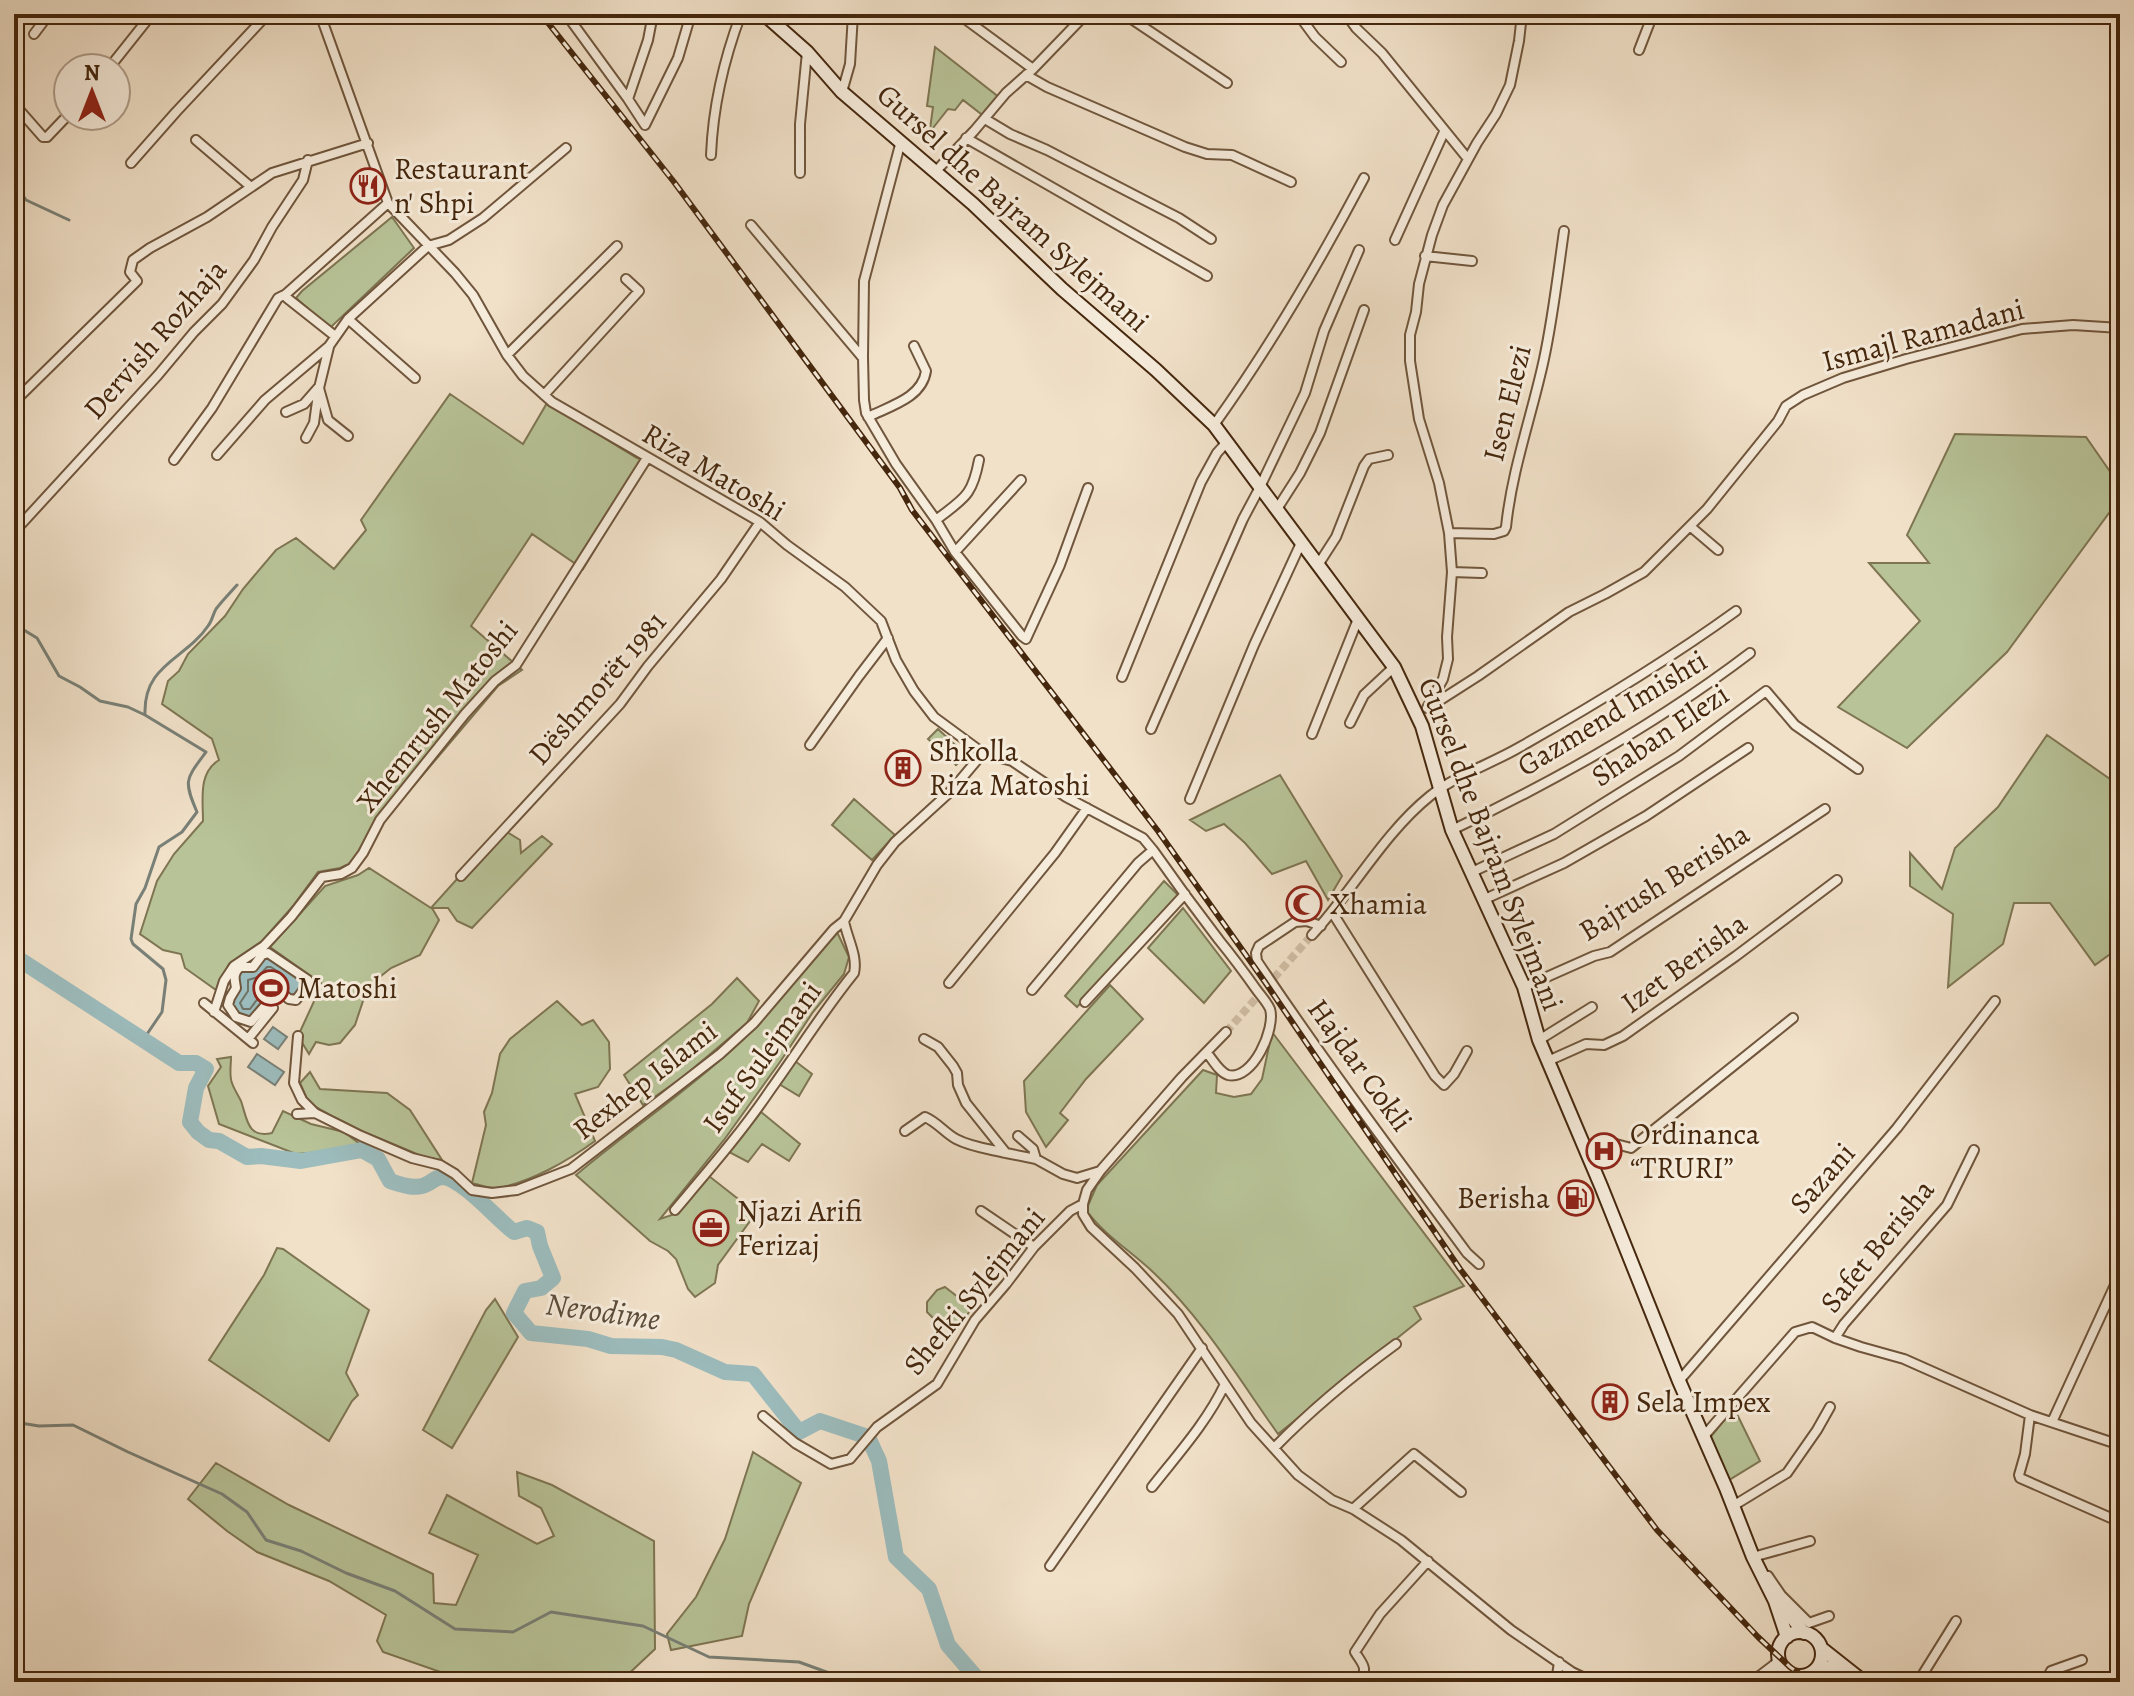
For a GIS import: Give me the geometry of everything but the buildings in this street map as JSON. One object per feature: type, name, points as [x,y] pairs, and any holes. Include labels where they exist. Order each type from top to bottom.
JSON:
[{"type":"street","points":[[34,34],[49,14]]},
{"type":"street","points":[[122,52],[152,14]]},
{"type":"street","points":[[131,163],[271,14]]},
{"type":"street","name":"Riza Matoshi","points":[[320,14],[388,203],[473,295],[507,355],[523,376],[544,395],[593,427],[760,522],[845,587],[881,621],[902,670],[934,717],[983,753],[1012,761],[1066,797],[1143,838],[1268,1004],[1271,1014],[1270,1027],[1258,1057],[1245,1070],[1228,1075],[1219,1070],[1207,1053]]},
{"type":"street","points":[[566,14],[645,125],[678,58],[691,14]]},
{"type":"street","points":[[628,99],[648,40],[653,14]]},
{"type":"street","points":[[711,155],[713,125],[727,54],[741,14]]},
{"type":"street","name":"Gursel dhe Bajram Sylejmani","points":[[764,14],[807,52],[842,92],[973,204],[1062,289],[1214,425],[1394,667],[1423,712],[1452,830],[1524,987],[1539,1040],[1679,1381],[1775,1601],[1787,1637]]},
{"type":"street","points":[[842,92],[850,64],[853,14]]},
{"type":"street","points":[[962,14],[1047,87],[1155,135],[1207,154],[1232,155],[1291,182]]},
{"type":"street","points":[[1124,14],[1227,83]]},
{"type":"street","points":[[1298,14],[1315,37],[1341,62]]},
{"type":"street","points":[[1346,14],[1382,53],[1468,159]]},
{"type":"street","points":[[1423,712],[1443,679],[1448,659],[1452,572],[1449,533],[1439,483],[1419,419],[1410,361],[1410,335],[1425,256],[1443,205],[1510,85],[1522,14]]},
{"type":"street","points":[[1639,50],[1653,14]]},
{"type":"street","points":[[935,172],[1081,16]]},
{"type":"street","points":[[800,173],[800,124],[807,52]]},
{"type":"street","points":[[14,104],[43,137],[52,132]]},
{"type":"street","points":[[985,119],[1169,212],[1211,239]]},
{"type":"street","points":[[1395,240],[1444,132]]},
{"type":"street","points":[[966,138],[1207,276]]},
{"type":"street","points":[[196,140],[251,187]]},
{"type":"street","points":[[901,141],[864,281],[864,400],[868,417],[955,552],[1026,639],[1060,565],[1088,488]]},
{"type":"street","points":[[14,402],[137,281],[130,272],[133,260],[207,217],[272,173],[368,143]]},
{"type":"street","points":[[306,438],[314,423],[329,346],[348,319],[428,246],[449,240],[483,218],[566,148]]},
{"type":"street","name":"Dervish Rozhaja","points":[[14,532],[222,304],[254,260],[303,180],[308,160]]},
{"type":"street","points":[[1214,425],[1243,385],[1313,272],[1364,178]]},
{"type":"street","points":[[174,460],[212,408],[273,304],[388,203]]},
{"type":"street","points":[[751,225],[863,357]]},
{"type":"street","name":"Isen Elezi","points":[[1449,533],[1494,534],[1504,531],[1506,527],[1516,466],[1544,359],[1564,231]]},
{"type":"street","points":[[507,355],[617,246]]},
{"type":"street","points":[[1151,729],[1243,519],[1305,393],[1324,331],[1359,250]]},
{"type":"street","points":[[1425,256],[1472,261]]},
{"type":"street","points":[[544,395],[639,291],[626,279]]},
{"type":"street","points":[[286,294],[335,336]]},
{"type":"street","points":[[1277,509],[1320,433],[1364,310]]},
{"type":"street","points":[[348,319],[415,378]]},
{"type":"street","name":"Ismajl Ramadani","points":[[1423,712],[1569,612],[1644,572],[1707,509],[1778,421],[1786,406],[1803,395],[1820,386],[1906,359],[2022,329],[2073,325],[2120,328]]},
{"type":"street","points":[[217,455],[265,400],[329,346]]},
{"type":"street","points":[[868,417],[913,394],[922,384],[926,371],[914,346]]},
{"type":"street","points":[[286,412],[304,404],[319,388]]},
{"type":"street","points":[[319,388],[328,420],[348,436]]},
{"type":"street","points":[[1122,677],[1201,482],[1226,443]]},
{"type":"street","points":[[1318,565],[1336,537],[1364,466],[1369,459],[1388,455]]},
{"type":"street","name":"Xhemrush Matoshi","points":[[214,1012],[224,981],[234,966],[264,946],[322,877],[341,874],[352,868],[380,820],[465,714],[495,681],[516,665],[647,458]]},
{"type":"street","points":[[936,520],[972,489],[979,460]]},
{"type":"street","points":[[955,552],[1021,480]]},
{"type":"street","name":"Dëshmorët 1981","points":[[461,876],[620,704],[721,579],[760,522]]},
{"type":"street","points":[[1691,527],[1718,550]]},
{"type":"street","points":[[1190,799],[1254,645],[1301,543]]},
{"type":"street","points":[[1452,572],[1482,573]]},
{"type":"street","points":[[1312,935],[1397,829],[1440,788],[1518,749],[1628,685],[1736,611]]},
{"type":"street","points":[[1312,734],[1358,619]]},
{"type":"street","points":[[810,745],[888,638]]},
{"type":"street","name":"Gazmend Imishti","points":[[1452,830],[1532,791],[1658,719],[1750,653]]},
{"type":"street","name":"Gursel dhe Bajram Sylejmani","points":[[1350,723],[1364,695],[1394,667]]},
{"type":"street","name":"Shaban Elezi","points":[[1472,872],[1554,834],[1679,756],[1766,691],[1795,725],[1858,769]]},
{"type":"street","points":[[1485,899],[1564,863],[1748,748]]},
{"type":"street","name":"Rexhep Islami","points":[[315,1113],[412,1158],[440,1165],[472,1190],[492,1193],[517,1190],[571,1169],[720,1054],[754,1023],[824,940],[844,921],[877,865],[895,842],[951,791],[983,753]]},
{"type":"street","points":[[949,983],[1055,853],[1087,808]]},
{"type":"street","name":"Bajrush Berisha","points":[[1524,987],[1610,952],[1825,809]]},
{"type":"street","points":[[1032,990],[1138,863],[1153,850]]},
{"type":"street","name":"Izet Berisha","points":[[1548,1061],[1586,1044],[1604,1045],[1623,1036],[1837,880]]},
{"type":"street","points":[[1085,1002],[1185,894]]},
{"type":"street","points":[[1332,912],[1435,1076],[1444,1085],[1467,1051]]},
{"type":"street","name":"Isuf Sulejmani","points":[[675,1210],[730,1145],[772,1089],[817,1020],[854,973],[856,963],[844,921]]},
{"type":"street","name":"Hajdar Cokli","points":[[1321,926],[1307,921],[1295,922],[1259,946],[1257,961],[1327,1063],[1467,1253],[1479,1264]]},
{"type":"street","points":[[268,953],[308,980],[296,1000],[277,992],[272,1007],[250,1041],[233,1021],[228,1005],[236,988],[235,973],[240,967],[253,967],[262,955],[268,953]]},
{"type":"street","name":"Sazani","points":[[1679,1381],[1897,1128],[1995,1001]]},
{"type":"street","points":[[204,1003],[233,1021],[251,1022],[272,1007]]},
{"type":"street","name":"Gursel dhe Bajram Sylejmani","points":[[1539,1040],[1592,1007]]},
{"type":"street","points":[[1589,1159],[1616,1144],[1631,1148],[1793,1018]]},
{"type":"street","name":"Shefki Sylejmani","points":[[763,1416],[795,1443],[831,1464],[850,1459],[877,1427],[937,1384],[975,1320],[1034,1247],[1064,1216],[1083,1204],[1087,1190],[1101,1170],[1182,1077],[1226,1032]]},
{"type":"street","points":[[298,1036],[294,1083],[302,1100],[315,1113]]},
{"type":"street","points":[[924,1039],[938,1047],[953,1066],[966,1103],[1006,1153]]},
{"type":"street","points":[[297,1114],[315,1113]]},
{"type":"street","points":[[905,1131],[925,1117],[957,1140],[1036,1159],[1063,1174],[1077,1178],[1101,1170]]},
{"type":"street","points":[[1018,1136],[1033,1149],[1036,1159]]},
{"type":"street","name":"Safet Berisha","points":[[1704,1436],[1795,1332],[1812,1327],[1835,1338],[1947,1205],[1974,1150]]},
{"type":"street","points":[[1072,1176],[1087,1190]]},
{"type":"street","points":[[1083,1204],[1083,1214],[1091,1227],[1178,1314],[1251,1423],[1298,1475],[1332,1500],[1353,1509],[1401,1540],[1488,1613],[1544,1654],[1593,1682]]},
{"type":"street","points":[[981,1211],[1034,1247]]},
{"type":"street","points":[[2052,1422],[2120,1274]]},
{"type":"street","points":[[1835,1338],[1904,1359],[2030,1415],[2120,1445]]},
{"type":"street","points":[[1274,1448],[1345,1381],[1396,1344]]},
{"type":"street","points":[[1050,1566],[1202,1348]]},
{"type":"street","points":[[1152,1487],[1198,1430],[1225,1384]]},
{"type":"street","points":[[1733,1506],[1787,1473],[1830,1407]]},
{"type":"street","points":[[2030,1415],[2020,1478],[2120,1522]]},
{"type":"street","points":[[1353,1509],[1414,1454],[1461,1492]]},
{"type":"street","points":[[1810,1541],[1755,1556],[1821,1648],[1860,1679]]},
{"type":"street","points":[[1360,1682],[1365,1673],[1363,1663],[1355,1652],[1380,1614],[1428,1561]]},
{"type":"street","name":"Gursel dhe Bajram Sylejmani","points":[[1775,1601],[1807,1628]]},
{"type":"street","points":[[1793,1674],[1779,1648],[1787,1637],[1829,1616]]},
{"type":"street","points":[[1918,1682],[1956,1621]]},
{"type":"street","points":[[1744,1682],[1757,1678],[1810,1674],[1822,1659],[1821,1648]]},
{"type":"street","points":[[2045,1682],[2051,1671],[2082,1660]]},
{"type":"street","points":[[1556,1682],[1559,1662]]},
{"type":"street","points":[[1819,1665],[1860,1679]]},
{"type":"green space","points":[[935,47],[1000,98],[985,117],[963,100],[955,110],[948,109],[930,129],[933,107],[927,106]]},
{"type":"green space","points":[[392,217],[414,248],[330,328],[296,298]]},
{"type":"green space","points":[[450,394],[523,444],[547,403],[637,458],[648,461],[583,569],[532,534],[471,626],[522,670],[498,686],[353,862],[318,872],[262,941],[229,964],[216,990],[185,968],[181,954],[163,950],[140,934],[157,881],[174,854],[203,821],[205,779],[212,765],[219,760],[212,739],[162,704],[168,681],[179,671],[188,654],[225,616],[276,550],[296,538],[334,569],[366,530],[361,520]]},
{"type":"green space","points":[[1955,434],[2086,437],[2120,486],[2120,498],[2007,652],[1907,748],[1838,707],[1920,621],[1869,563],[1929,563],[1907,535]]},
{"type":"green space","points":[[938,729],[966,755],[956,765],[928,739]]},
{"type":"green space","points":[[2047,735],[2120,786],[2120,947],[2095,965],[2050,903],[2014,903],[2003,944],[1948,987],[1953,914],[1910,886],[1910,853],[1942,889],[1955,848],[1998,807]]},
{"type":"green space","points":[[1280,775],[1342,876],[1328,900],[1306,861],[1272,874],[1224,824],[1206,831],[1190,820]]},
{"type":"green space","points":[[854,799],[895,835],[872,860],[832,825]]},
{"type":"green space","points":[[502,829],[520,840],[521,853],[542,836],[552,844],[472,928],[457,921],[448,908],[432,908],[439,920],[420,955],[391,968],[376,980],[363,1001],[355,1025],[340,1043],[329,1045],[316,1042],[309,1054],[298,1036],[322,984],[270,947],[325,886],[369,868],[431,908]]},
{"type":"green space","points":[[1164,881],[1179,896],[1077,1007],[1065,996]]},
{"type":"green space","points":[[1183,908],[1231,971],[1204,1003],[1148,948]]},
{"type":"green space","points":[[836,930],[849,957],[844,974],[813,1012],[724,1140],[660,1219],[675,1214],[709,1176],[756,1213],[718,1265],[715,1283],[695,1297],[688,1289],[676,1259],[650,1241],[576,1175],[749,1034]]},
{"type":"green space","points":[[737,978],[759,1001],[747,1023],[683,1077],[643,1105],[624,1075],[712,1004]]},
{"type":"green space","points":[[1110,985],[1143,1019],[1086,1079],[1060,1113],[1068,1120],[1046,1147],[1026,1112],[1024,1081]]},
{"type":"green space","points":[[557,1001],[582,1025],[593,1020],[609,1042],[610,1069],[598,1087],[575,1094],[595,1141],[561,1163],[523,1181],[494,1188],[472,1183],[486,1125],[484,1112],[492,1093],[500,1054],[510,1039]]},
{"type":"green space","points":[[1272,1032],[1464,1286],[1414,1307],[1421,1319],[1278,1434],[1189,1310],[1086,1210],[1097,1185],[1203,1070],[1217,1075],[1216,1093],[1234,1097],[1251,1094],[1262,1079]]},
{"type":"green space","points":[[231,1057],[231,1080],[249,1126],[257,1133],[272,1133],[283,1111],[311,1124],[344,1132],[360,1144],[332,1151],[296,1154],[219,1124],[208,1086],[221,1067],[217,1059]]},
{"type":"green space","points":[[795,1061],[812,1074],[799,1096],[779,1084]]},
{"type":"green space","points":[[310,1072],[320,1089],[387,1093],[410,1110],[442,1160],[424,1157],[362,1131],[309,1103],[300,1083]]},
{"type":"green space","points":[[761,1112],[800,1144],[789,1161],[762,1144],[748,1162],[729,1152]]},
{"type":"green space","points":[[277,1248],[283,1249],[369,1310],[346,1373],[358,1395],[329,1441],[209,1360],[264,1275]]},
{"type":"green space","points":[[945,1287],[972,1308],[955,1332],[927,1312],[927,1302],[937,1290]]},
{"type":"green space","points":[[495,1299],[518,1337],[452,1448],[423,1430],[486,1310]]},
{"type":"green space","points":[[1734,1408],[1760,1461],[1729,1480],[1708,1440]]},
{"type":"green space","points":[[753,1452],[801,1483],[749,1604],[742,1636],[671,1650],[667,1634],[696,1597],[725,1539]]},
{"type":"green space","points":[[216,1463],[289,1505],[433,1574],[434,1603],[456,1605],[478,1555],[429,1533],[447,1495],[537,1544],[554,1536],[541,1508],[519,1496],[517,1472],[552,1485],[654,1541],[655,1649],[620,1682],[469,1682],[383,1652],[377,1641],[386,1615],[329,1581],[257,1552],[188,1499]]},
{"type":"water","name":"Matoshi","points":[[267,956],[305,983],[296,996],[280,989],[252,1019],[239,1017],[231,1002],[240,989],[237,980],[239,972]]},
{"type":"water","name":"Matoshi","points":[[273,1027],[287,1037],[278,1049],[264,1039]]},
{"type":"water","name":"Matoshi","points":[[257,1054],[284,1072],[275,1085],[248,1067]]},
{"type":"waterway","points":[[14,182],[26,200],[69,220]]},
{"type":"waterway","points":[[143,1040],[162,1012],[166,980],[163,969],[131,939],[136,904],[159,847],[182,832],[197,812],[188,786],[194,768],[206,752],[145,715],[146,698],[158,673],[199,637],[216,609],[237,585]]},
{"type":"waterway","points":[[14,624],[37,638],[59,676],[100,701],[128,707],[145,715]]},
{"type":"waterway","name":"Nerodime","points":[[14,956],[179,1063],[196,1063],[206,1069],[196,1088],[190,1122],[209,1140],[219,1141],[247,1157],[301,1161],[362,1150],[378,1159],[390,1181],[414,1187],[444,1177],[470,1192],[514,1232],[527,1228],[537,1232],[553,1278],[541,1288],[525,1291],[514,1313],[531,1333],[588,1339],[611,1346],[676,1350],[725,1372],[753,1374],[799,1432],[820,1421],[868,1437],[879,1461],[896,1557],[929,1589],[948,1645],[980,1682]]},
{"type":"waterway","points":[[14,1422],[39,1426],[73,1425],[222,1494],[247,1512],[266,1540],[301,1551],[346,1573],[395,1591],[455,1629],[513,1632],[551,1612],[643,1626],[709,1657],[799,1662],[861,1682]]},
{"type":"tunnel","points":[[1226,1032],[1312,935]]},
{"type":"railway","points":[[541,14],[674,182],[900,488],[912,510],[1158,831],[1460,1269],[1657,1530],[1758,1637],[1811,1682]]},
{"type":"place","name":"Restaurant n' Shpi","points":[[368,186]]},
{"type":"place","name":"Shkolla Riza Matoshi","points":[[903,768]]},
{"type":"place","name":"Xhamia","points":[[1304,904]]},
{"type":"place","name":"Matoshi","points":[[271,988]]},
{"type":"place","name":"Ordinanca “TRURI”","points":[[1604,1151]]},
{"type":"place","name":"Berisha","points":[[1576,1198]]},
{"type":"place","name":"Njazi Arifi Ferizaj","points":[[711,1228]]},
{"type":"place","name":"Sela Impex","points":[[1610,1402]]}]
